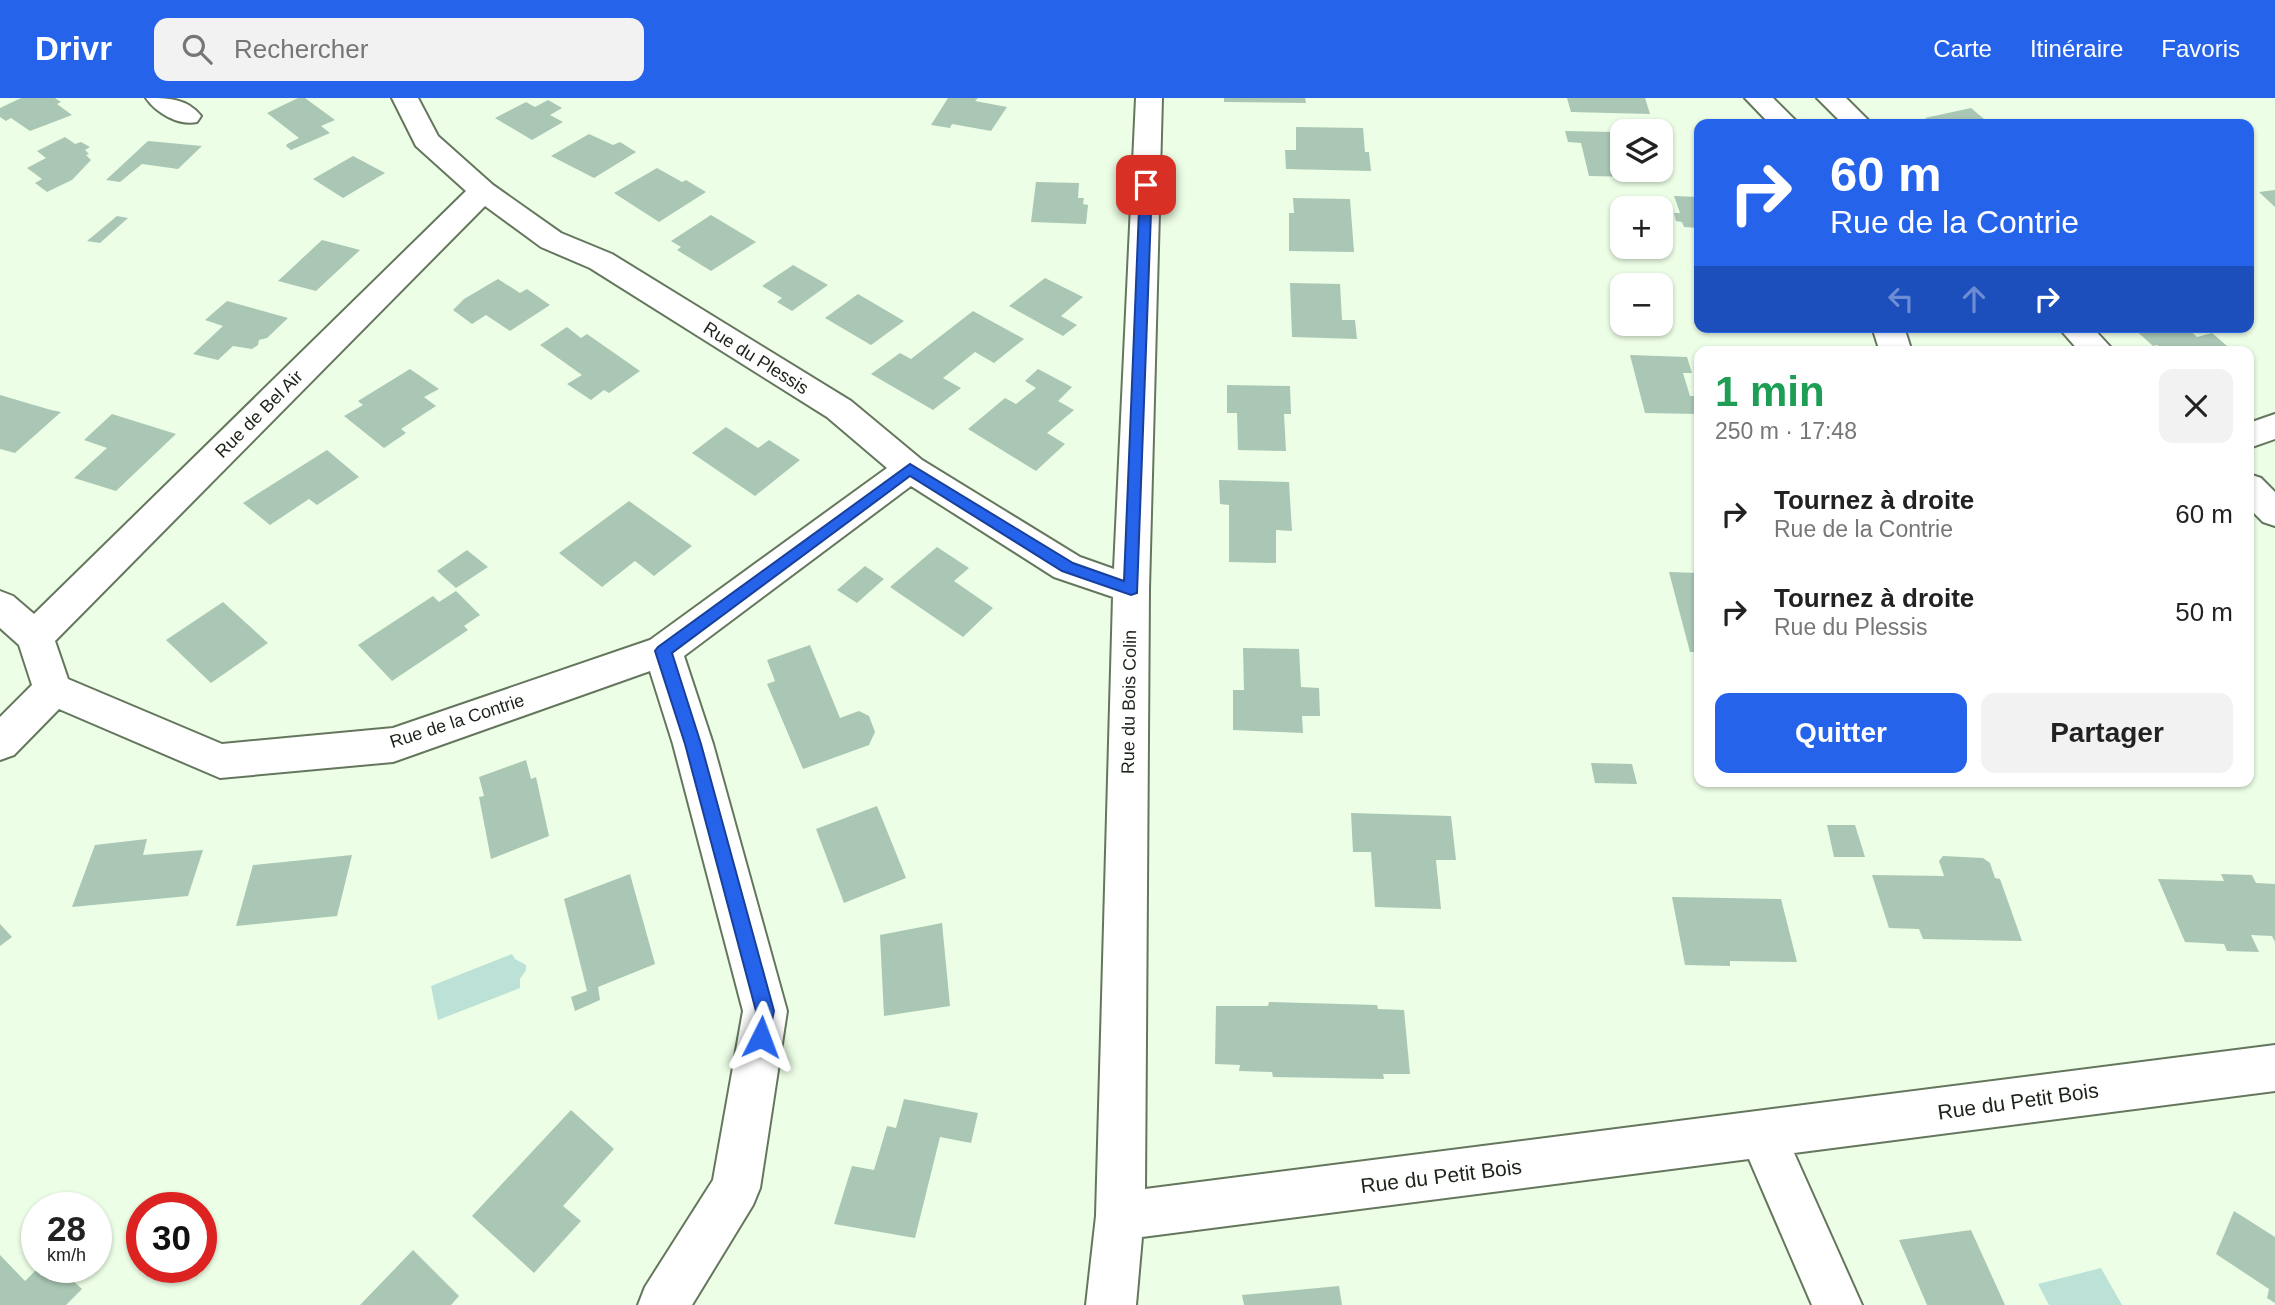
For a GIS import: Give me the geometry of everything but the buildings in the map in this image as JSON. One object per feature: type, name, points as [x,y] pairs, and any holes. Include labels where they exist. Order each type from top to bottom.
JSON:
[{"type":"street","points":[[159,98],[187,116]]},
{"type":"street","name":"Rue du Plessis","points":[[405,98],[426,140],[483,191],[551,240],[601,261],[839,410],[910,469],[1067,567],[1131,589]]},
{"type":"street","points":[[1758,98],[1780,119]]},
{"type":"street","points":[[1829,98],[1852,119]]},
{"type":"street","name":"Rue du Bois Colin","points":[[1111,1305],[1120,1216],[1131,589],[1144,100]]},
{"type":"street","name":"Rue de Bel Air","points":[[35,637],[483,191]]},
{"type":"street","points":[[2079,333],[2093,346]]},
{"type":"street","points":[[2254,434],[2275,426]]},
{"type":"street","name":"Rue de la Contrie","points":[[53,689],[220,761],[393,745],[663,651],[910,469]]},
{"type":"street","points":[[2254,493],[2275,513]]},
{"type":"street","points":[[0,606],[35,637],[53,689],[0,743]]},
{"type":"street","points":[[663,651],[693,744],[765,1011],[736,1188],[663,1305]]},
{"type":"street","name":"Rue du Petit Bois","points":[[1120,1216],[2275,1068]]},
{"type":"street","points":[[1762,1135],[1837,1305]]},
{"type":"water","points":[[512,954],[526,965],[520,979],[520,988],[438,1020],[431,986]]},
{"type":"water","points":[[2101,1268],[2122,1305],[2049,1305],[2038,1284]]},
{"type":"route","points":[[761,1037],[765,1011],[693,744],[663,651],[910,469],[1067,567],[1131,589],[1146,185]]}]
